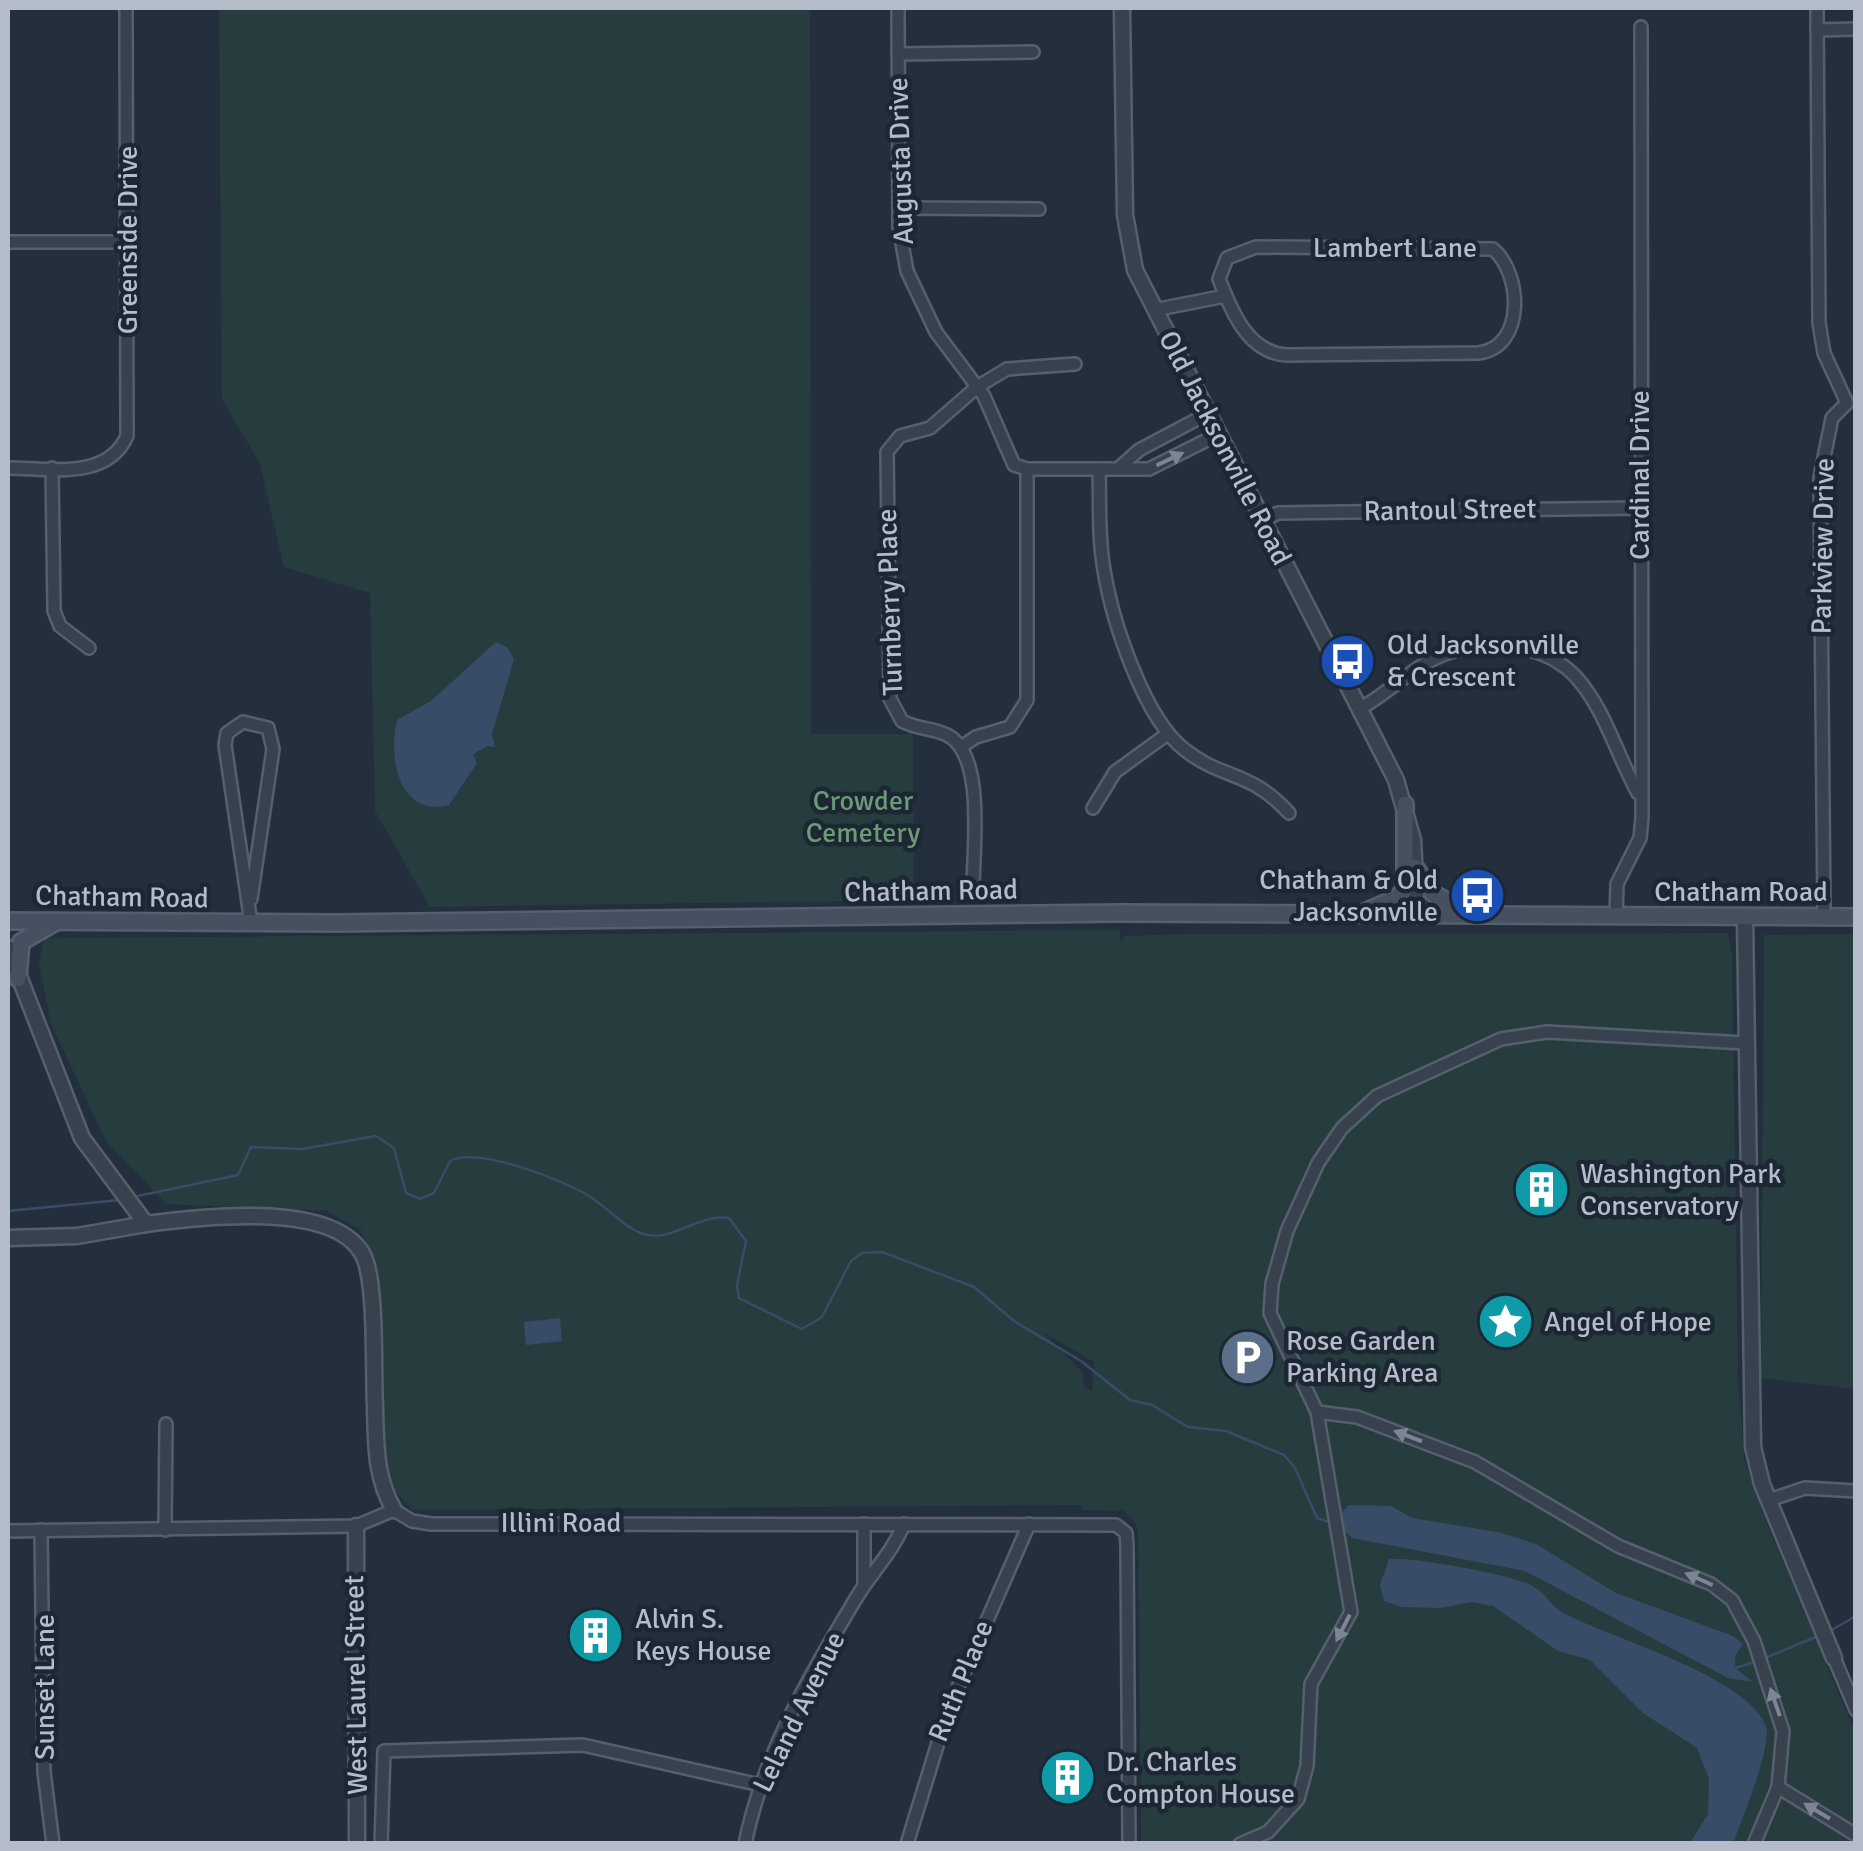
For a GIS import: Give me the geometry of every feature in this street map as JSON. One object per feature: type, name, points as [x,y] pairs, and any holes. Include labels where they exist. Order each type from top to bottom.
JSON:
[{"type":"main road","points":[[1356,915],[1385,905],[1404,889],[1404,804]]},
{"type":"main road","points":[[1416,867],[1440,900],[1476,916]]},
{"type":"main road","name":"Chatham Road","points":[[8,921],[251,923],[1119,913],[1856,917]]},
{"type":"main road","points":[[18,979],[21,942],[57,922]]},
{"type":"street","name":"Greenside Drive","points":[[52,468],[104,462],[124,444],[129,426],[126,8]]},
{"type":"street","name":"Augusta Drive","points":[[898,8],[902,247],[916,295],[936,332],[978,387],[1021,467]]},
{"type":"street","name":"Old Jacksonville Road","points":[[1122,8],[1127,234],[1134,270],[1360,708],[1404,804],[1416,867],[1417,916]]},
{"type":"street","points":[[1817,8],[1819,322],[1824,353],[1856,419]]},
{"type":"street","name":"Cardinal Drive","points":[[1616,917],[1617,884],[1642,829],[1641,27]]},
{"type":"street","points":[[1817,30],[1856,29]]},
{"type":"street","points":[[898,54],[1033,52]]},
{"type":"street","points":[[899,208],[1038,209]]},
{"type":"street","points":[[8,242],[128,242]]},
{"type":"street","name":"Lambert Lane","points":[[1484,247],[1493,249],[1506,262],[1513,312],[1506,337],[1488,352],[1287,355],[1256,346],[1225,296],[1219,279],[1220,266],[1246,248],[1484,247]]},
{"type":"street","points":[[1154,310],[1225,296]]},
{"type":"street","name":"Turnberry Place","points":[[961,747],[947,735],[902,721],[890,699],[887,461],[896,439],[930,428],[978,387],[1022,365],[1075,364]]},
{"type":"street","name":"Parkview Drive","points":[[1824,918],[1820,476],[1832,418],[1846,404]]},
{"type":"street","points":[[1120,466],[1140,450],[1207,414]]},
{"type":"street","points":[[973,889],[973,780],[961,747],[1010,727],[1027,700],[1021,467],[1149,469],[1217,435]]},
{"type":"street","points":[[8,468],[52,468],[54,610],[60,626],[89,648]]},
{"type":"street","points":[[1099,469],[1107,587],[1126,644],[1166,735],[1196,759],[1254,781],[1289,813]]},
{"type":"street","name":"Rantoul Street","points":[[1262,521],[1278,514],[1640,508]]},
{"type":"street","points":[[1360,708],[1444,654],[1495,644],[1516,646],[1574,674],[1592,699],[1640,797]]},
{"type":"street","points":[[251,899],[242,869],[225,745],[227,733],[243,722],[260,723],[273,735],[251,923]]},
{"type":"street","points":[[1093,808],[1116,772],[1166,735]]},
{"type":"street","points":[[1744,918],[1749,1410],[1755,1458],[1768,1500],[1856,1710]]},
{"type":"street","points":[[8,948],[82,1138],[146,1224]]},
{"type":"street","points":[[1240,1844],[1277,1825],[1302,1787],[1311,1684],[1351,1612],[1317,1412],[1276,1332],[1269,1301],[1287,1231],[1306,1185],[1342,1128],[1366,1105],[1450,1059],[1524,1034],[1745,1043]]},
{"type":"street","points":[[8,1238],[77,1236],[184,1219],[303,1221],[336,1230],[356,1246],[367,1266],[379,1478],[394,1510],[356,1526],[8,1531]]},
{"type":"street","points":[[1317,1412],[1367,1420],[1475,1462],[1618,1546],[1711,1584],[1738,1608],[1784,1731],[1778,1787],[1754,1844]]},
{"type":"street","points":[[165,1530],[166,1424]]},
{"type":"street","points":[[1768,1500],[1805,1488],[1856,1491]]},
{"type":"street","name":"Illini Road","points":[[394,1510],[412,1521],[432,1524],[1122,1527],[1128,1546],[1129,1844]]},
{"type":"street","points":[[864,1524],[864,1586]]},
{"type":"street","name":"Leland Avenue","points":[[746,1844],[760,1786],[800,1699],[904,1524]]},
{"type":"street","name":"Ruth Place","points":[[907,1844],[948,1710],[1029,1524]]},
{"type":"street","name":"West Laurel Street","points":[[356,1526],[357,1844]]},
{"type":"street","name":"Sunset Lane","points":[[41,1530],[44,1772],[53,1844]]},
{"type":"street","name":"West Laurel Street","points":[[382,1844],[384,1751],[583,1745],[760,1786]]},
{"type":"street","points":[[1778,1787],[1856,1835]]},
{"type":"green space","name":"Crowder Cemetery","points":[[219,8],[810,8],[811,734],[913,734],[914,900],[430,907],[375,811],[370,593],[284,567],[260,464],[222,399]]},
{"type":"green space","points":[[1120,930],[1121,945],[1124,936],[1183,934],[1728,933],[1732,956],[1738,1376],[1744,1458],[1758,1502],[1855,1732],[1855,1843],[1141,1843],[1138,1534],[1136,1523],[1124,1511],[1082,1510],[1081,1505],[412,1510],[396,1492],[385,1465],[378,1280],[361,1230],[327,1211],[166,1204],[106,1141],[51,1024],[39,964],[44,938]],"holes":[[[1042,1331],[1094,1362],[1092,1391],[1084,1387],[1083,1373]]]},
{"type":"green space","points":[[1856,934],[1855,1389],[1761,1378],[1764,935]]},
{"type":"water","points":[[496,642],[507,647],[514,659],[492,734],[495,747],[488,746],[473,754],[477,763],[449,805],[432,807],[418,802],[400,781],[396,766],[397,720],[431,701]]},
{"type":"water","points":[[560,1318],[562,1341],[526,1345],[524,1322]]},
{"type":"water","points":[[1349,1505],[1391,1506],[1412,1518],[1498,1532],[1536,1544],[1616,1593],[1733,1636],[1743,1644],[1735,1656],[1735,1668],[1753,1682],[1728,1678],[1525,1571],[1352,1538],[1345,1531],[1342,1512]]},
{"type":"water","points":[[1389,1559],[1460,1567],[1531,1585],[1565,1614],[1707,1676],[1755,1709],[1766,1727],[1765,1750],[1734,1841],[1690,1843],[1708,1814],[1709,1779],[1697,1748],[1643,1713],[1590,1660],[1558,1651],[1493,1606],[1472,1602],[1440,1608],[1402,1607],[1384,1601],[1380,1585]]},
{"type":"waterway","points":[[133,1197],[238,1175],[251,1147],[302,1149],[376,1136],[394,1148],[406,1193],[420,1199],[434,1193],[450,1161],[479,1158],[520,1167],[577,1189],[627,1225],[651,1236],[706,1220],[729,1218],[746,1241],[737,1285],[739,1298],[802,1329],[822,1317],[851,1261],[862,1253],[882,1252],[974,1287],[1014,1321],[1081,1361],[1130,1400],[1152,1405],[1188,1427],[1226,1431],[1284,1455],[1295,1468],[1317,1518],[1332,1523]]},
{"type":"waterway","points":[[8,1211],[120,1200]]},
{"type":"waterway","points":[[1830,1631],[1856,1616]]},
{"type":"waterway","points":[[1765,1658],[1818,1636]]},
{"type":"waterway","points":[[1735,1668],[1758,1661]]},
{"type":"place","name":"Old Jacksonville & Crescent","points":[[1348,661]]},
{"type":"place","name":"Chatham & Old Jacksonville","points":[[1477,896]]},
{"type":"place","name":"Washington Park Conservatory","points":[[1541,1190]]},
{"type":"place","name":"Angel of Hope","points":[[1505,1322]]},
{"type":"place","name":"Rose Garden Parking Area","points":[[1247,1357]]},
{"type":"place","name":"Alvin S. Keys House","points":[[596,1635]]},
{"type":"place","name":"Dr. Charles Compton House","points":[[1067,1778]]}]
